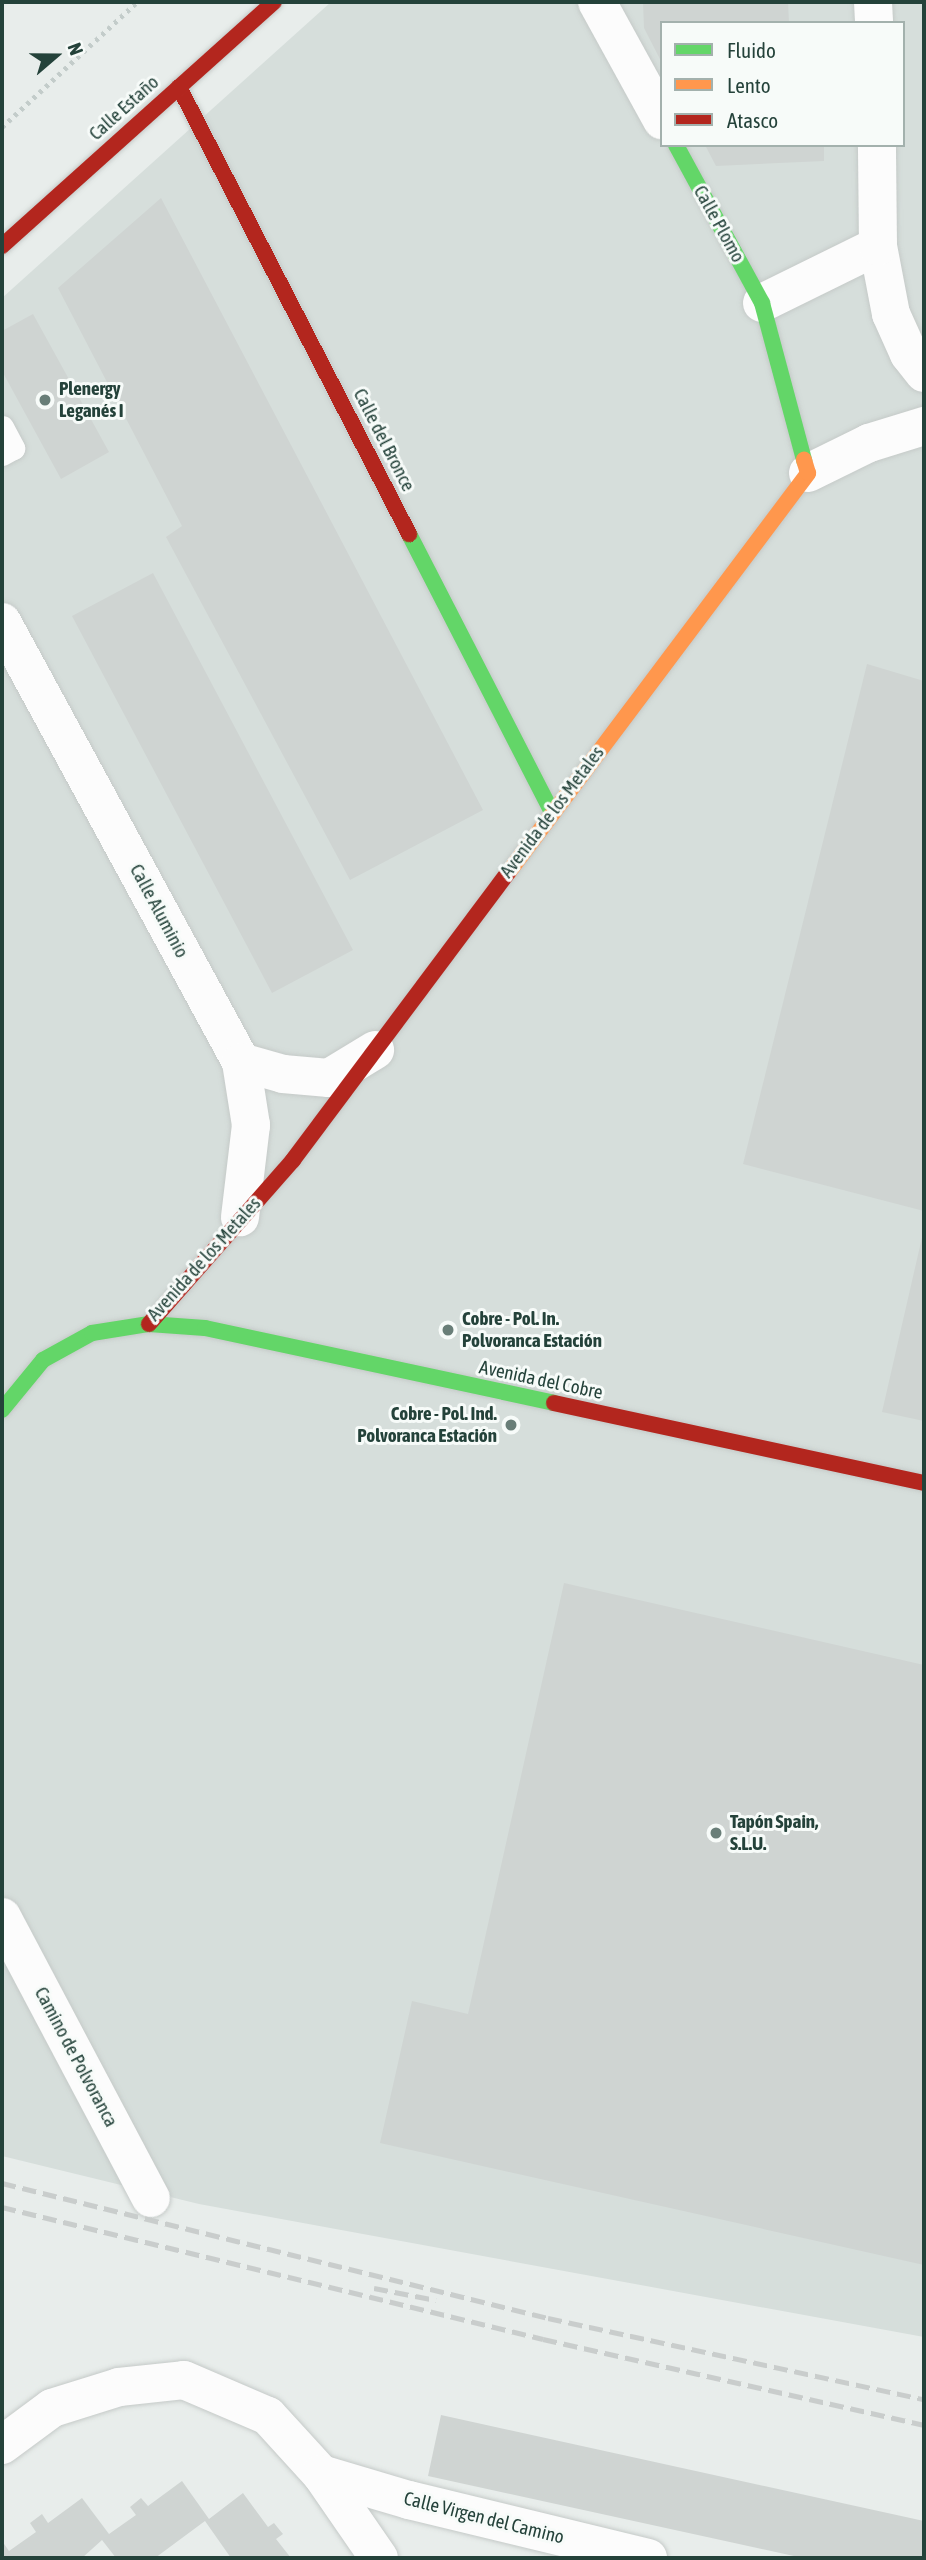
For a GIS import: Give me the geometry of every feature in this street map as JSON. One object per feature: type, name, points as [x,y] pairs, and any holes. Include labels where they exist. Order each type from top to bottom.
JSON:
[{"type":"street","name":"Calle Estaño","points":[[2,246],[274,2]]},
{"type":"street","points":[[597,2],[660,116]]},
{"type":"street","points":[[873,2],[874,21]]},
{"type":"street","name":"Calle del Bronce","points":[[179,87],[552,812]]},
{"type":"street","name":"Calle Plomo","points":[[677,147],[762,303]]},
{"type":"street","points":[[877,147],[878,246],[891,314],[924,373]]},
{"type":"street","points":[[878,246],[762,303],[808,473],[869,443],[924,426]]},
{"type":"street","name":"Avenida de los Metales","points":[[2,1410],[43,1360],[92,1334],[149,1324],[240,1217],[293,1160],[808,473]]},
{"type":"street","name":"Calle Aluminio","points":[[2,622],[240,1062],[251,1125],[240,1217]]},
{"type":"street","points":[[240,1062],[283,1074],[329,1078],[375,1050]]},
{"type":"street","name":"Avenida del Cobre","points":[[149,1324],[205,1328],[301,1345],[481,1389],[924,1483]]},
{"type":"street","name":"Camino de Polvoranca","points":[[2,1917],[151,2198]]},
{"type":"street","points":[[2,2445],[52,2408],[118,2387],[184,2380],[268,2416],[321,2473],[379,2558]]},
{"type":"street","name":"Calle Virgen del Camino","points":[[321,2473],[409,2500],[648,2558]]},
{"type":"lane","points":[[2,427],[13,448],[2,454]]},
{"type":"path","points":[[2,127],[137,2]]},
{"type":"shaded area","points":[[331,2],[924,2],[924,2337],[199,2204],[2,2156],[2,298]]},
{"type":"building","points":[[643,2],[788,2],[789,21],[660,21],[660,59],[644,28]]},
{"type":"building","points":[[706,147],[824,147],[824,161],[716,166]]},
{"type":"building","points":[[161,198],[483,810],[350,880],[166,537],[182,526],[58,288]]},
{"type":"building","points":[[33,314],[109,452],[61,479],[2,371],[2,331]]},
{"type":"building","points":[[153,573],[353,950],[272,993],[72,616]]},
{"type":"building","points":[[867,664],[924,681],[924,1211],[743,1164]]},
{"type":"building","points":[[924,1233],[924,1421],[882,1412]]},
{"type":"building","name":"Tapón Spain, S.L.U.","points":[[564,1583],[924,1665],[924,2265],[380,2143],[412,2001],[468,2014]]},
{"type":"building","points":[[441,2415],[924,2521],[924,2558],[803,2558],[428,2476]]},
{"type":"building","points":[[182,2481],[209,2519],[243,2493],[268,2527],[274,2523],[283,2534],[276,2539],[291,2558],[231,2558],[205,2521],[155,2558],[116,2558],[102,2540],[82,2558],[2,2556],[2,2541],[9,2551],[36,2532],[30,2523],[42,2514],[48,2523],[82,2498],[109,2534],[136,2515],[130,2507],[141,2498],[148,2506]]},
{"type":"railway","points":[[2,2183],[548,2318],[924,2399]]},
{"type":"railway","points":[[2,2207],[543,2339],[924,2425]]},
{"type":"railway","points":[[374,2288],[436,2300]]},
{"type":"traffic: fast","points":[[677,147],[762,303],[804,460]]},
{"type":"traffic: fast","points":[[409,534],[552,812]]},
{"type":"traffic: fast","points":[[2,1410],[43,1360],[92,1333],[149,1324],[205,1328],[554,1403]]},
{"type":"traffic: slow","points":[[508,873],[808,473],[804,460]]},
{"type":"traffic: jam","points":[[2,246],[274,2]]},
{"type":"traffic: jam","points":[[179,87],[409,534]]},
{"type":"traffic: jam","points":[[149,1324],[293,1160],[508,873]]},
{"type":"traffic: jam","points":[[554,1403],[924,1483]]},
{"type":"place","name":"Plenergy Leganés I","points":[[45,400]]},
{"type":"place","name":"Cobre - Pol. In. Polvoranca Estación","points":[[448,1330]]},
{"type":"place","name":"Cobre - Pol. Ind. Polvoranca Estación","points":[[511,1425]]},
{"type":"place","name":"Tapón Spain, S.L.U.","points":[[716,1833]]}]
